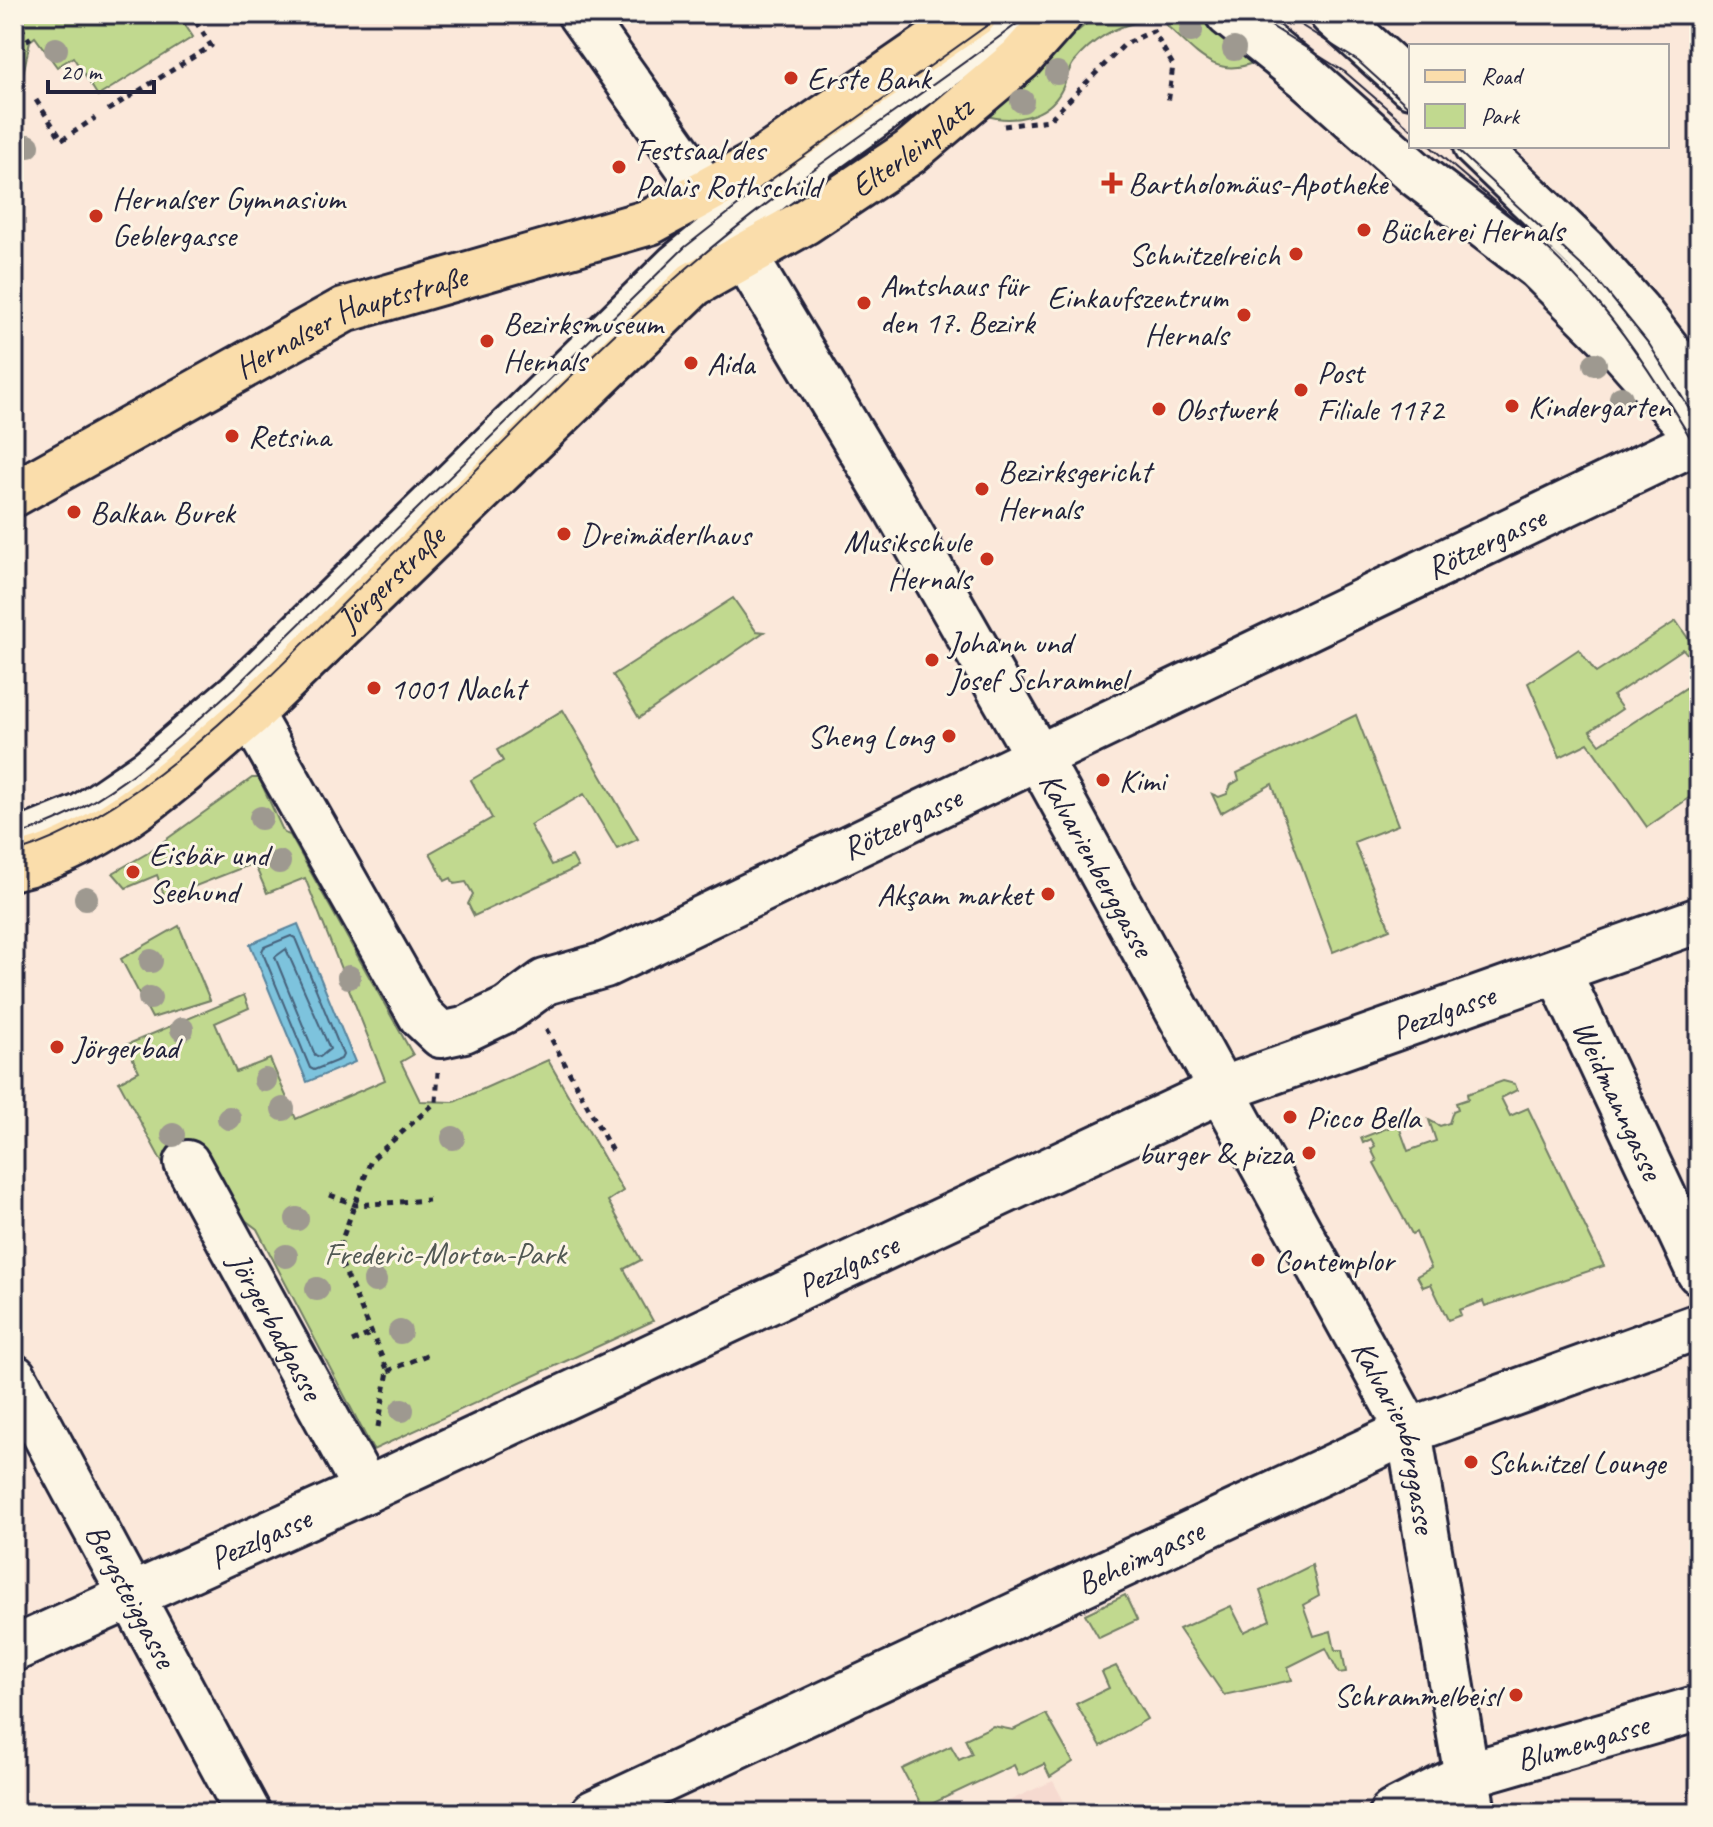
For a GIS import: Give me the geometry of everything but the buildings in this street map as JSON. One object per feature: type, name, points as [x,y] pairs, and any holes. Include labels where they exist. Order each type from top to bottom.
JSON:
[{"type":"main road","points":[[727,225],[782,147],[975,14]]},
{"type":"main road","name":"Elterleinplatz","points":[[727,225],[910,152],[1020,59],[1060,14]]},
{"type":"main road","name":"Hernalser Hauptstraße","points":[[14,494],[344,310],[650,222],[727,225]]},
{"type":"main road","name":"Jörgerstraße","points":[[14,867],[66,848],[140,805],[250,714],[694,284],[727,225]]},
{"type":"street","name":"Kalvarienberggasse","points":[[580,14],[727,225],[1037,755],[1409,1431],[1470,1794]]},
{"type":"street","points":[[14,844],[69,823],[150,770],[231,701],[678,265],[727,225],[1016,14]]},
{"type":"street","points":[[1020,59],[1078,14]]},
{"type":"street","points":[[1228,14],[1308,78],[1417,175],[1538,267],[1618,346],[1699,437]]},
{"type":"street","points":[[1332,14],[1409,83]]},
{"type":"street","points":[[1478,148],[1583,249],[1677,362],[1699,437]]},
{"type":"street","name":"Rötzergasse","points":[[441,1035],[464,1030],[508,1009],[545,982],[605,965],[1699,437]]},
{"type":"street","points":[[250,714],[421,1016],[441,1035]]},
{"type":"street","name":"Pezzlgasse","points":[[14,1649],[366,1490],[1221,1090],[1699,920]]},
{"type":"street","name":"Weidmanngasse","points":[[1558,971],[1699,1272]]},
{"type":"street","name":"Jörgerbadgasse","points":[[187,1163],[366,1490]]},
{"type":"street","name":"Beheimgasse","points":[[593,1813],[1409,1431],[1699,1326]]},
{"type":"street","name":"Bergsteiggasse","points":[[14,1377],[248,1813]]},
{"type":"street","name":"Blumengasse","points":[[1392,1813],[1470,1794],[1699,1708]]},
{"type":"path","points":[[108,110],[211,46],[191,14]]},
{"type":"path","points":[[14,17],[30,41]]},
{"type":"path","points":[[991,128],[1049,120],[1125,44],[1153,31],[1173,65],[1168,104]]},
{"type":"path","points":[[36,100],[62,140],[95,118]]},
{"type":"path","points":[[526,995],[614,1155]]},
{"type":"path","points":[[429,1354],[388,1371],[337,1253],[371,1160],[436,1102],[441,1035]]},
{"type":"path","points":[[330,1195],[356,1205],[429,1200]]},
{"type":"path","points":[[352,1342],[372,1333]]},
{"type":"shaded area","points":[[1053,1781],[1070,1813],[984,1813],[1028,1792]]},
{"type":"green space","points":[[14,14],[178,14],[193,37],[98,96],[73,57],[57,67],[35,37],[30,41],[16,108]]},
{"type":"green space","points":[[1098,14],[1144,14],[1142,21],[1105,35],[1081,54],[1072,65],[1055,100],[1038,113],[1005,119],[984,115],[983,111]]},
{"type":"green space","points":[[1172,14],[1196,14],[1257,61],[1229,67],[1207,60],[1166,25]]},
{"type":"green space","points":[[733,598],[756,631],[764,632],[639,718],[613,675]]},
{"type":"green space","points":[[1676,621],[1699,654],[1699,669],[1683,649],[1613,696],[1622,709],[1590,731],[1600,744],[1695,682],[1699,701],[1690,707],[1699,722],[1699,791],[1647,827],[1588,743],[1560,757],[1528,683],[1579,649],[1596,673]]},
{"type":"green space","points":[[563,710],[638,839],[617,849],[584,794],[530,825],[552,865],[572,856],[578,867],[474,916],[468,904],[473,894],[466,882],[454,884],[451,878],[445,881],[430,853],[492,818],[471,780],[503,761],[497,750]]},
{"type":"green space","points":[[1356,715],[1398,825],[1354,842],[1390,929],[1333,952],[1272,784],[1221,813],[1212,794],[1219,797],[1227,794],[1231,785],[1239,780],[1237,773]]},
{"type":"green space","name":"Frederic-Morton-Park","points":[[252,778],[259,778],[284,833],[290,835],[413,1055],[401,1062],[420,1101],[454,1102],[548,1060],[623,1191],[608,1201],[641,1260],[624,1269],[653,1321],[373,1450],[257,1229],[228,1207],[195,1146],[163,1164],[119,1082],[139,1071],[126,1045],[244,995],[249,1008],[215,1023],[236,1072],[270,1059],[296,1119],[385,1080],[305,878],[267,893],[254,863],[165,898],[157,875],[126,888],[113,873],[146,854]]},
{"type":"green space","points":[[179,926],[210,1000],[152,1018],[121,959]]},
{"type":"green space","points":[[1503,1081],[1515,1084],[1517,1090],[1501,1098],[1510,1116],[1528,1108],[1604,1266],[1485,1306],[1483,1301],[1459,1310],[1461,1315],[1448,1320],[1431,1284],[1423,1287],[1417,1276],[1431,1268],[1416,1232],[1412,1234],[1374,1163],[1377,1161],[1371,1149],[1375,1146],[1371,1139],[1363,1143],[1361,1138],[1398,1124],[1408,1151],[1436,1141],[1429,1120],[1440,1126],[1449,1123],[1453,1111],[1458,1109],[1456,1103],[1468,1099],[1467,1094]]},
{"type":"green space","points":[[1312,1565],[1319,1596],[1303,1605],[1314,1636],[1331,1631],[1335,1650],[1342,1650],[1346,1672],[1339,1673],[1326,1648],[1288,1667],[1292,1680],[1224,1695],[1179,1629],[1231,1606],[1244,1632],[1270,1620],[1260,1591]]},
{"type":"green space","points":[[1125,1595],[1137,1620],[1099,1638],[1085,1614]]},
{"type":"green space","points":[[1116,1666],[1147,1719],[1101,1746],[1076,1704],[1109,1688],[1102,1672]]},
{"type":"green space","points":[[1046,1714],[1073,1762],[1050,1777],[1044,1764],[1019,1776],[1014,1765],[923,1808],[902,1769],[951,1746],[959,1760],[972,1754],[965,1739],[993,1726],[1013,1730]]},
{"type":"water","points":[[298,924],[355,1062],[307,1082],[250,944]]},
{"type":"tram line","points":[[14,836],[76,811],[133,774],[160,752],[237,685],[685,247],[772,179],[1003,14]]},
{"type":"tram line","points":[[14,853],[62,834],[109,808],[200,741],[283,663],[582,366],[702,255],[794,184],[1030,14]]},
{"type":"tram line","points":[[1252,14],[1345,72],[1409,127]]},
{"type":"tram line","points":[[1283,14],[1358,61],[1409,107]]},
{"type":"tram line","points":[[1432,148],[1540,242],[1581,283],[1640,358],[1699,452]]},
{"type":"tram line","points":[[1455,148],[1598,281],[1649,344],[1699,424]]},
{"type":"place","name":"Erste Bank","points":[[791,78]]},
{"type":"place","name":"Festsaal des Palais Rothschild","points":[[619,167]]},
{"type":"place","name":"Bartholomäus-Apotheke","points":[[1112,183]]},
{"type":"place","name":"Hernalser Gymnasium Geblergasse","points":[[96,216]]},
{"type":"place","name":"Bücherei Hernals","points":[[1364,230]]},
{"type":"place","name":"Schnitzelreich","points":[[1296,254]]},
{"type":"place","name":"Amtshaus für den 17. Bezirk","points":[[864,303]]},
{"type":"place","name":"Einkaufszentrum Hernals","points":[[1244,315]]},
{"type":"place","name":"Bezirksmuseum Hernals","points":[[487,341]]},
{"type":"place","name":"Aida","points":[[691,363]]},
{"type":"place","name":"Post Filiale 1172","points":[[1301,390]]},
{"type":"place","name":"Kindergarten","points":[[1512,406]]},
{"type":"place","name":"Obstwerk","points":[[1159,409]]},
{"type":"place","name":"Retsina","points":[[232,436]]},
{"type":"place","name":"Bezirksgericht Hernals","points":[[982,489]]},
{"type":"place","name":"Balkan Burek","points":[[74,512]]},
{"type":"place","name":"Dreimäderlhaus","points":[[564,534]]},
{"type":"place","name":"Musikschule Hernals","points":[[987,559]]},
{"type":"place","name":"Johann und Josef Schrammel","points":[[932,660]]},
{"type":"place","name":"1001 Nacht","points":[[374,688]]},
{"type":"place","name":"Sheng Long","points":[[949,736]]},
{"type":"place","name":"Kimi","points":[[1103,780]]},
{"type":"place","name":"Eisbär und Seehund","points":[[133,872]]},
{"type":"place","name":"Akşam market","points":[[1048,894]]},
{"type":"place","name":"Jörgerbad","points":[[57,1047]]},
{"type":"place","name":"Picco Bella","points":[[1290,1117]]},
{"type":"place","name":"burger & pizza","points":[[1309,1153]]},
{"type":"place","name":"Contemplor","points":[[1258,1260]]},
{"type":"place","name":"Schnitzel Lounge","points":[[1471,1462]]},
{"type":"place","name":"Schrammelbeisl","points":[[1516,1695]]}]
